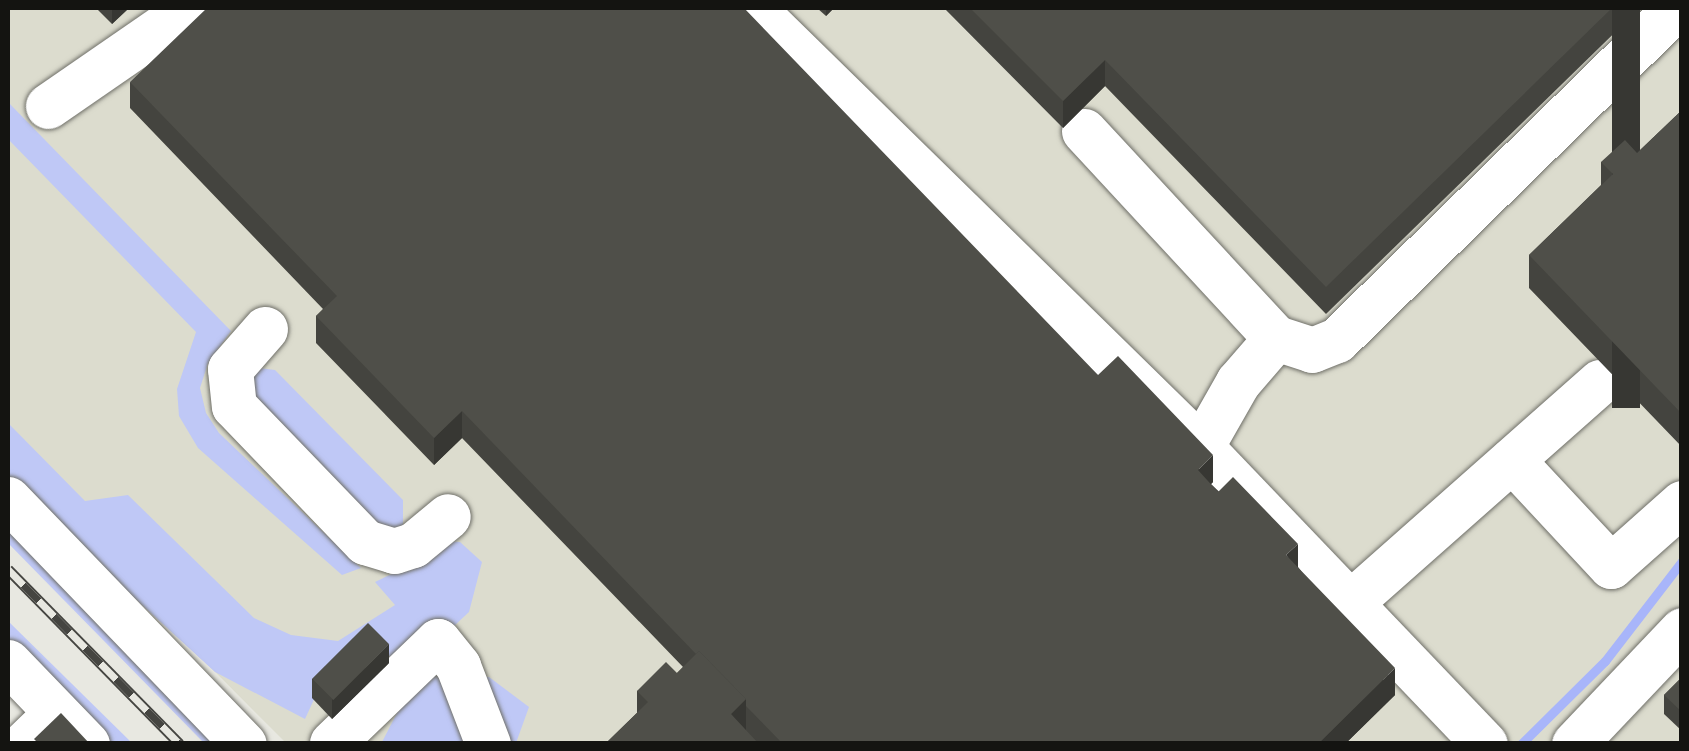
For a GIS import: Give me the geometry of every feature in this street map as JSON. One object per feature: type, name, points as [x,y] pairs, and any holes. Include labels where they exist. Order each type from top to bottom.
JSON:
[{"type":"street","points":[[48,106],[190,8]]},
{"type":"street","points":[[753,8],[1201,448],[1473,729]]},
{"type":"street","points":[[1084,131],[1276,338],[1312,350],[1337,340],[1676,8]]},
{"type":"street","points":[[265,328],[230,369],[234,406],[352,528],[379,550],[394,551],[413,545],[448,516]]},
{"type":"street","points":[[1201,448],[1238,382],[1276,338]]},
{"type":"street","points":[[1351,602],[1600,382]]},
{"type":"street","points":[[1512,460],[1611,566],[1682,503]]},
{"type":"street","points":[[8,499],[244,744]]},
{"type":"street","points":[[1574,744],[1682,630]]},
{"type":"street","points":[[332,742],[438,640],[458,666],[488,744]]},
{"type":"street","points":[[8,662],[56,733]]},
{"type":"shaded area","points":[[8,8],[1681,8],[1681,743],[286,743],[8,464]]},
{"type":"shaded area","points":[[8,102],[231,331],[208,363],[200,388],[206,413],[219,433],[361,568],[342,575],[198,448],[179,416],[177,389],[196,332],[8,139]]},
{"type":"shaded area","points":[[259,368],[275,370],[403,500],[403,528],[384,536],[244,403],[244,377]]},
{"type":"shaded area","points":[[8,423],[85,501],[128,495],[254,618],[291,635],[338,641],[395,605],[375,582],[404,568],[434,540],[460,542],[482,562],[469,612],[438,641],[395,659],[374,648],[317,693],[305,719],[215,672],[8,482]]},
{"type":"shaded area","points":[[8,506],[244,743],[204,743],[8,543]]},
{"type":"shaded area","points":[[8,621],[132,743],[92,743],[8,659]]},
{"type":"shaded area","points":[[432,676],[489,677],[529,707],[516,743],[381,744],[398,711]]},
{"type":"building","points":[[207,8],[744,8],[1098,375],[1118,356],[1213,455],[1198,470],[1218,492],[1233,477],[1298,544],[1286,555],[1395,668],[1318,744],[783,744],[746,706],[746,699],[699,651],[696,654],[462,411],[434,438],[316,316],[337,296],[130,82]]},
{"type":"building","points":[[970,8],[1612,8],[1326,287],[1105,60],[1063,101]]},
{"type":"building","points":[[1682,110],[1682,414],[1529,255],[1613,174],[1601,162],[1625,140],[1637,153]]},
{"type":"building","points":[[368,623],[389,644],[333,700],[312,679]]},
{"type":"building","points":[[699,651],[746,699],[731,714],[759,744],[605,744],[648,702],[637,691],[666,662],[677,673]]},
{"type":"building","points":[[1682,677],[1682,712],[1664,695]]},
{"type":"building","points":[[61,713],[90,744],[39,744],[34,739]]},
{"type":"waterway","points":[[1521,744],[1605,661],[1682,561]]},
{"type":"railway","points":[[8,569],[180,744]]}]
